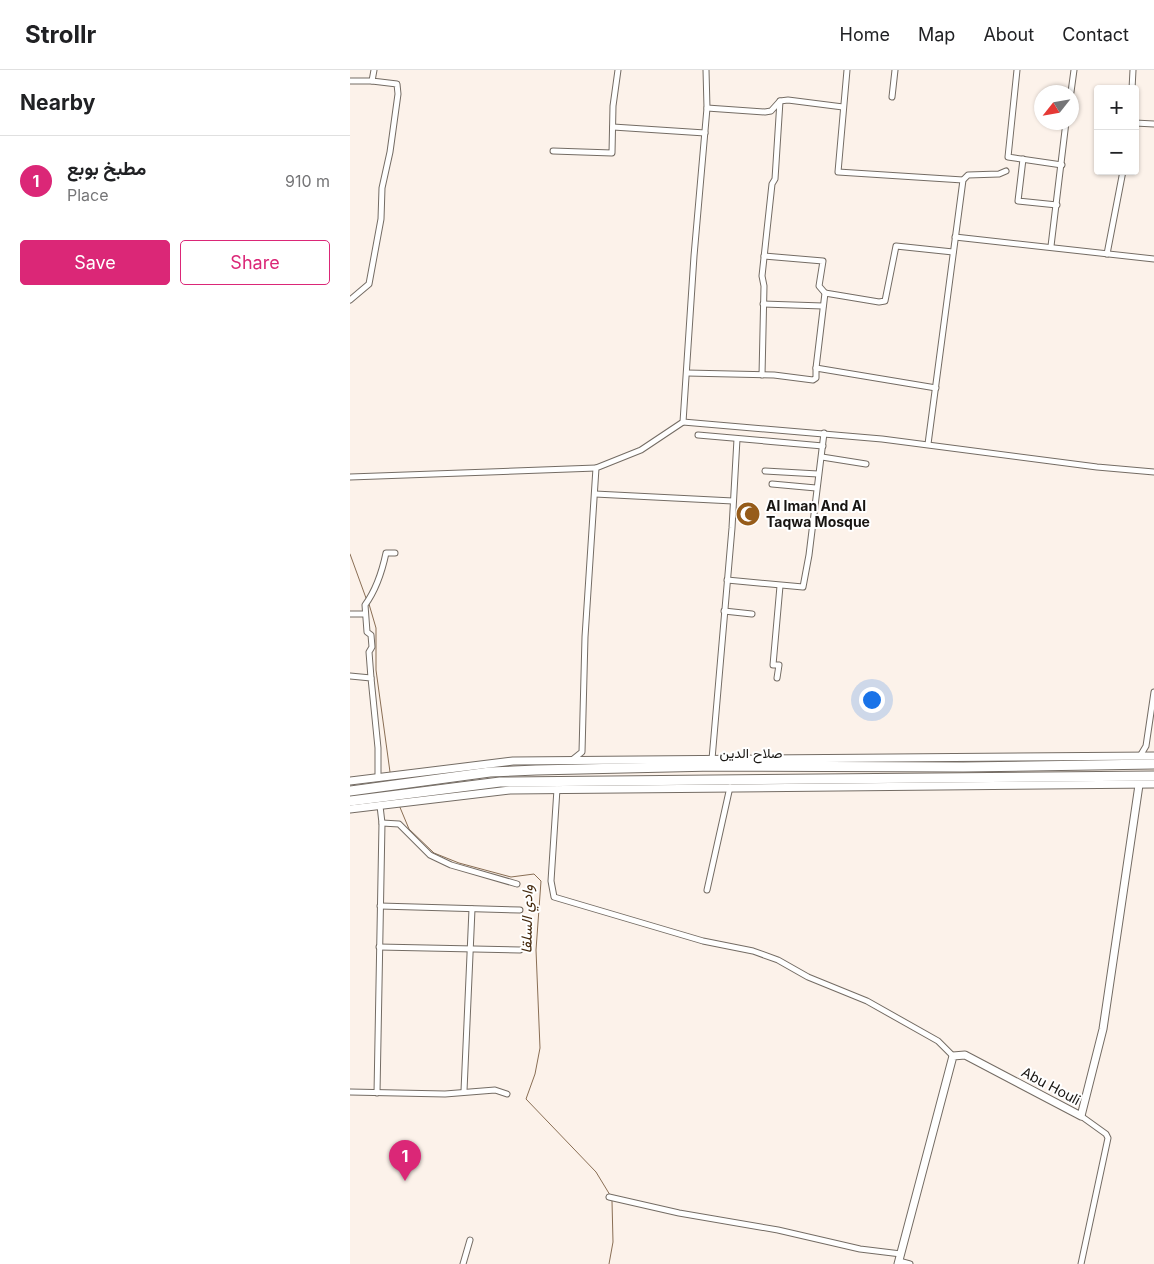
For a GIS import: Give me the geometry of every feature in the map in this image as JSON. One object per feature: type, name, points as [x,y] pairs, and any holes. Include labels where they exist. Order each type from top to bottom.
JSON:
[{"type":"highway","name":"صلاح الدين","points":[[350,791],[378,782],[402,784],[490,772],[536,770],[714,766],[891,767],[1154,764]]},
{"type":"highway","points":[[987,777],[990,770],[988,766]]},
{"type":"highway","points":[[885,777],[890,772],[891,767]]},
{"type":"highway","name":"صلاح الدين","points":[[350,801],[381,803],[500,782],[1154,776]]},
{"type":"main road","points":[[350,781],[378,782],[404,774],[512,761],[1154,755]]},
{"type":"main road","points":[[405,798],[495,791],[557,789],[1154,784]]},
{"type":"main road","name":"Abu Houli","points":[[953,1056],[965,1055],[1081,1116],[1103,1029],[1139,785]]},
{"type":"main road","points":[[350,809],[381,803]]},
{"type":"main road","points":[[899,1260],[953,1056]]},
{"type":"street","points":[[372,81],[374,70]]},
{"type":"street","points":[[553,151],[612,153],[618,70]]},
{"type":"street","points":[[683,422],[694,256],[707,108],[706,70]]},
{"type":"street","points":[[847,70],[838,172],[963,180]]},
{"type":"street","points":[[892,97],[895,70]]},
{"type":"street","points":[[1018,70],[1008,157],[1062,165]]},
{"type":"street","points":[[1071,85],[1074,70]]},
{"type":"street","points":[[1132,85],[1133,70]]},
{"type":"street","points":[[350,81],[397,84],[398,94],[390,152],[382,188],[381,219],[369,284],[350,300]]},
{"type":"street","points":[[707,108],[765,112],[771,111],[780,101]]},
{"type":"street","points":[[780,101],[843,107]]},
{"type":"street","points":[[762,375],[764,256],[772,184],[775,179],[780,101]]},
{"type":"street","points":[[1139,123],[1154,124]]},
{"type":"street","points":[[613,126],[705,132]]},
{"type":"street","points":[[1051,246],[1065,130]]},
{"type":"street","points":[[1023,159],[1018,201],[1057,205]]},
{"type":"street","points":[[928,444],[963,180],[968,175],[998,174],[1006,171]]},
{"type":"street","points":[[1107,254],[1122,175]]},
{"type":"street","points":[[955,237],[1051,246],[1154,259]]},
{"type":"street","points":[[764,256],[823,260],[819,286],[825,293],[880,302],[885,300],[889,289],[896,246],[953,252]]},
{"type":"street","points":[[687,373],[762,375],[813,380],[816,378],[825,293]]},
{"type":"street","points":[[763,304],[823,306]]},
{"type":"street","points":[[816,368],[936,388]]},
{"type":"street","points":[[350,477],[596,468],[641,450],[683,422],[824,433],[928,444],[1018,457],[1154,472]]},
{"type":"street","points":[[728,580],[803,587],[809,555],[824,433]]},
{"type":"street","points":[[698,435],[823,446]]},
{"type":"street","points":[[712,759],[728,580],[737,439]]},
{"type":"street","points":[[822,457],[866,464]]},
{"type":"street","points":[[571,761],[582,752],[585,637],[596,468]]},
{"type":"street","points":[[765,471],[818,474]]},
{"type":"street","points":[[772,484],[816,488]]},
{"type":"street","points":[[595,494],[733,500]]},
{"type":"street","points":[[378,782],[378,748],[369,652],[372,647],[371,635],[367,632],[364,614],[365,605],[370,600],[382,572],[386,553],[395,553]]},
{"type":"street","points":[[777,678],[779,665],[773,665],[780,586]]},
{"type":"street","points":[[724,611],[752,614]]},
{"type":"street","points":[[350,614],[364,614]]},
{"type":"street","points":[[350,676],[371,678]]},
{"type":"street","points":[[1140,756],[1145,750],[1154,692]]},
{"type":"street","points":[[1146,742],[1154,755]]},
{"type":"street","points":[[582,752],[596,760]]},
{"type":"street","points":[[707,890],[730,787]]},
{"type":"street","points":[[557,789],[551,880],[554,897],[703,941],[753,951],[778,960],[808,977],[875,1006],[938,1041],[953,1056]]},
{"type":"street","points":[[377,1093],[381,803]]},
{"type":"street","points":[[382,823],[399,824],[430,856],[451,865],[516,884]]},
{"type":"street","points":[[380,906],[520,910]]},
{"type":"street","points":[[464,1091],[472,909]]},
{"type":"street","points":[[379,947],[520,950]]},
{"type":"street","points":[[350,1092],[445,1094],[495,1090],[507,1094]]},
{"type":"street","points":[[1081,1116],[1106,1134],[1108,1138],[1081,1264]]},
{"type":"street","points":[[609,1197],[680,1213],[778,1230],[860,1249],[910,1264]]},
{"type":"street","points":[[462,1264],[470,1240]]},
{"type":"waterway","name":"وادي السلقا","points":[[350,554],[366,598]]},
{"type":"waterway","name":"وادي السلقا","points":[[369,604],[376,628],[376,670],[390,772]]},
{"type":"waterway","name":"وادي السلقا","points":[[399,805],[409,829],[434,853],[459,863],[511,877],[534,874],[541,881],[536,950],[540,1048],[535,1074],[526,1099],[596,1172],[610,1195]]},
{"type":"waterway","name":"وادي السلقا","points":[[609,1264],[613,1242],[612,1201]]},
{"type":"place","name":"Al Iman And Al Taqwa Mosque","points":[[748,514]]},
{"type":"place","name":"مطبخ بوبع","points":[[405,1181]]}]
